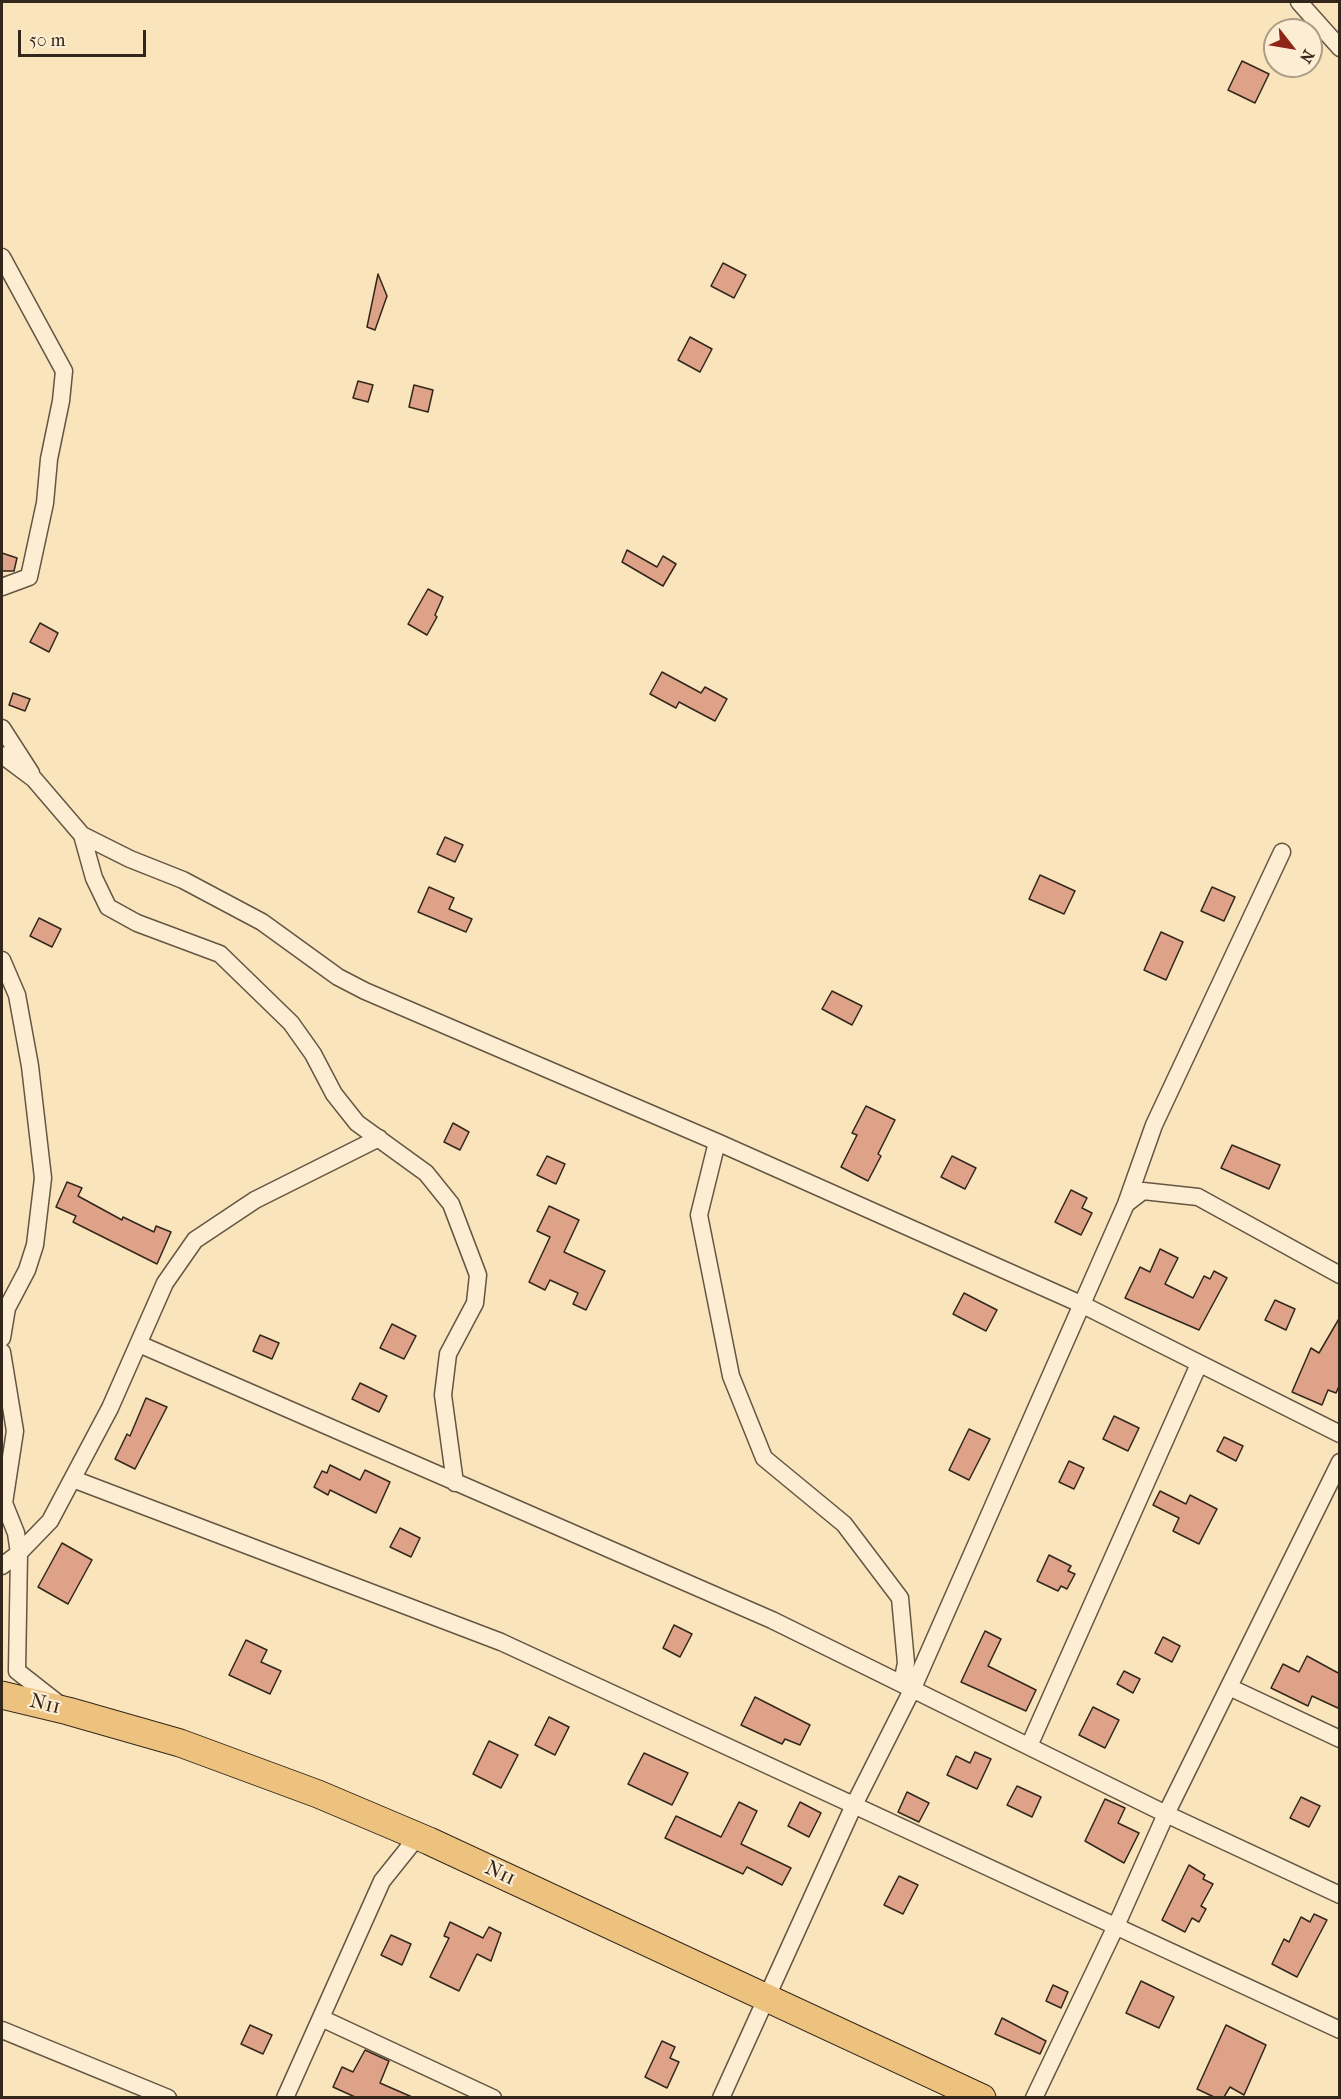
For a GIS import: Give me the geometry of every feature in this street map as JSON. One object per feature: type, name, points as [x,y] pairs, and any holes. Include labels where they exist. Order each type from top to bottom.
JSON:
[{"type":"main road","name":"N11","points":[[2,1695],[180,1743],[318,1794],[418,1836],[981,2097]]},
{"type":"street","points":[[1299,2],[1340,48]]},
{"type":"street","points":[[2,257],[64,371],[61,401],[49,459],[45,503],[29,577],[2,587]]},
{"type":"street","points":[[2,728],[34,779],[82,835],[130,860],[183,880],[262,922],[347,982],[717,1142],[1083,1305],[1340,1434]]},
{"type":"street","points":[[2,755],[34,779]]},
{"type":"street","points":[[82,835],[94,878],[108,907],[137,923],[220,954],[291,1023],[314,1054],[343,1107],[357,1123],[426,1173],[451,1204],[478,1275],[475,1303],[448,1354],[443,1395],[455,1483]]},
{"type":"street","points":[[722,2097],[765,1998],[1083,1305],[1126,1204],[1154,1125],[1282,852]]},
{"type":"street","points":[[2,960],[17,995],[30,1066],[44,1178],[35,1245],[27,1270],[7,1308],[2,1338]]},
{"type":"street","points":[[2,1566],[19,1553],[50,1521],[110,1408],[165,1283],[195,1240],[255,1200],[379,1138]]},
{"type":"street","points":[[717,1142],[699,1215],[731,1376],[764,1458],[844,1524],[900,1598],[908,1686]]},
{"type":"street","points":[[1126,1204],[1143,1191],[1198,1197],[1340,1275]]},
{"type":"street","points":[[139,1344],[772,1620],[1166,1814],[1340,1895]]},
{"type":"street","points":[[2,1352],[15,1431],[4,1503],[16,1533],[19,1553],[17,1671],[68,1711]]},
{"type":"street","points":[[1029,1746],[1199,1364]]},
{"type":"street","points":[[1034,2097],[1116,1926],[1166,1814],[1340,1462]]},
{"type":"street","points":[[73,1479],[501,1642],[1340,2030]]},
{"type":"street","points":[[1229,1687],[1340,1739]]},
{"type":"street","points":[[285,2097],[382,1881],[418,1836]]},
{"type":"street","points":[[321,2018],[493,2097]]},
{"type":"street","points":[[2,2030],[168,2097]]},
{"type":"building","points":[[1242,61],[1263,71],[1263,78],[1267,78],[1255,103],[1228,90]]},
{"type":"building","points":[[723,263],[746,275],[734,298],[711,286]]},
{"type":"building","points":[[378,274],[387,296],[375,330],[367,327]]},
{"type":"building","points":[[690,337],[712,349],[700,372],[678,360]]},
{"type":"building","points":[[358,381],[373,385],[368,402],[353,398]]},
{"type":"building","points":[[414,385],[433,390],[428,412],[409,407]]},
{"type":"building","points":[[627,550],[657,567],[663,556],[676,564],[663,586],[622,562]]},
{"type":"building","points":[[2,553],[17,558],[14,571],[2,571]]},
{"type":"building","points":[[428,589],[443,597],[435,615],[437,617],[427,635],[408,624]]},
{"type":"building","points":[[40,623],[58,633],[49,652],[30,642]]},
{"type":"building","points":[[662,672],[701,693],[705,687],[727,699],[715,721],[679,702],[676,708],[650,694]]},
{"type":"building","points":[[13,693],[30,699],[25,711],[9,705]]},
{"type":"building","points":[[445,837],[463,845],[455,862],[437,854]]},
{"type":"building","points":[[1040,875],[1075,891],[1064,914],[1029,899]]},
{"type":"building","points":[[429,887],[454,898],[449,909],[472,919],[466,932],[418,912]]},
{"type":"building","points":[[1212,887],[1235,897],[1224,921],[1201,911]]},
{"type":"building","points":[[39,918],[61,929],[52,947],[30,936]]},
{"type":"building","points":[[1161,932],[1183,942],[1166,980],[1144,970]]},
{"type":"building","points":[[832,991],[862,1006],[852,1025],[822,1009]]},
{"type":"building","points":[[866,1106],[895,1120],[868,1181],[841,1167],[857,1135],[852,1133]]},
{"type":"building","points":[[453,1123],[469,1132],[460,1150],[444,1142]]},
{"type":"building","points":[[1232,1145],[1280,1165],[1269,1189],[1221,1168]]},
{"type":"building","points":[[547,1156],[565,1164],[556,1184],[537,1175]]},
{"type":"building","points":[[952,1156],[976,1168],[965,1189],[941,1177]]},
{"type":"building","points":[[67,1182],[82,1188],[78,1196],[122,1220],[123,1217],[154,1232],[156,1226],[171,1232],[157,1264],[73,1222],[76,1216],[56,1207]]},
{"type":"building","points":[[1071,1190],[1087,1198],[1082,1208],[1092,1213],[1081,1235],[1055,1222]]},
{"type":"building","points":[[549,1206],[579,1220],[564,1252],[605,1271],[586,1310],[573,1304],[578,1293],[550,1280],[545,1290],[529,1282],[550,1237],[537,1231]]},
{"type":"building","points":[[1160,1249],[1178,1258],[1165,1284],[1193,1298],[1204,1276],[1210,1279],[1214,1271],[1227,1278],[1199,1330],[1125,1298],[1140,1267],[1150,1272]]},
{"type":"building","points":[[964,1293],[997,1310],[986,1331],[953,1314]]},
{"type":"building","points":[[1275,1300],[1295,1309],[1286,1330],[1265,1320]]},
{"type":"building","points":[[1340,1317],[1340,1384],[1336,1393],[1328,1390],[1322,1405],[1292,1392],[1311,1348],[1319,1353]]},
{"type":"building","points":[[392,1324],[416,1336],[404,1359],[380,1348]]},
{"type":"building","points":[[260,1335],[279,1343],[272,1359],[253,1351]]},
{"type":"building","points":[[360,1383],[387,1396],[379,1412],[352,1399]]},
{"type":"building","points":[[146,1398],[167,1407],[135,1469],[115,1459],[127,1434],[130,1436]]},
{"type":"building","points":[[1114,1416],[1139,1428],[1128,1451],[1103,1439]]},
{"type":"building","points":[[969,1429],[990,1439],[969,1480],[949,1470]]},
{"type":"building","points":[[1224,1437],[1243,1446],[1236,1461],[1217,1451]]},
{"type":"building","points":[[1069,1461],[1084,1468],[1074,1489],[1059,1482]]},
{"type":"building","points":[[330,1465],[360,1480],[365,1470],[390,1482],[376,1513],[330,1490],[328,1495],[314,1487],[322,1471],[327,1473]]},
{"type":"building","points":[[1160,1491],[1186,1504],[1190,1495],[1217,1509],[1199,1544],[1173,1531],[1179,1518],[1153,1505]]},
{"type":"building","points":[[400,1528],[420,1538],[411,1557],[390,1547]]},
{"type":"building","points":[[62,1543],[92,1560],[68,1604],[38,1587]]},
{"type":"building","points":[[1049,1555],[1071,1566],[1068,1571],[1075,1574],[1067,1589],[1061,1586],[1058,1591],[1037,1581]]},
{"type":"building","points":[[674,1625],[692,1634],[680,1657],[663,1648]]},
{"type":"building","points":[[985,1631],[1001,1639],[988,1666],[1036,1690],[1026,1711],[961,1682]]},
{"type":"building","points":[[1163,1637],[1180,1646],[1172,1662],[1155,1653]]},
{"type":"building","points":[[246,1640],[267,1650],[261,1662],[281,1671],[270,1694],[229,1675]]},
{"type":"building","points":[[1307,1656],[1340,1674],[1340,1709],[1312,1696],[1308,1706],[1271,1688],[1283,1664],[1299,1672]]},
{"type":"building","points":[[1124,1671],[1140,1679],[1133,1693],[1117,1684]]},
{"type":"building","points":[[755,1697],[810,1725],[800,1745],[785,1739],[782,1744],[741,1725]]},
{"type":"building","points":[[1093,1707],[1119,1720],[1105,1748],[1079,1735]]},
{"type":"building","points":[[549,1717],[569,1727],[555,1755],[535,1745]]},
{"type":"building","points":[[489,1741],[518,1755],[501,1788],[473,1774]]},
{"type":"building","points":[[975,1752],[991,1759],[977,1789],[947,1775],[956,1756],[970,1763]]},
{"type":"building","points":[[644,1753],[688,1773],[672,1805],[628,1784]]},
{"type":"building","points":[[1017,1786],[1041,1797],[1032,1817],[1007,1805]]},
{"type":"building","points":[[907,1792],[929,1803],[919,1822],[898,1812]]},
{"type":"building","points":[[1301,1797],[1320,1806],[1309,1827],[1290,1818]]},
{"type":"building","points":[[1105,1799],[1125,1808],[1118,1823],[1139,1833],[1124,1863],[1085,1841]]},
{"type":"building","points":[[739,1802],[757,1811],[741,1844],[791,1868],[782,1885],[747,1867],[743,1874],[665,1838],[676,1816],[721,1837]]},
{"type":"building","points":[[800,1802],[821,1813],[809,1837],[788,1826]]},
{"type":"building","points":[[1189,1865],[1205,1875],[1203,1879],[1213,1884],[1201,1906],[1206,1909],[1199,1922],[1192,1918],[1185,1932],[1162,1920]]},
{"type":"building","points":[[899,1876],[918,1885],[903,1914],[884,1905]]},
{"type":"building","points":[[1314,1914],[1327,1920],[1297,1977],[1272,1964],[1284,1939],[1289,1942],[1301,1917],[1310,1922]]},
{"type":"building","points":[[450,1922],[483,1938],[489,1927],[501,1933],[491,1961],[477,1954],[459,1991],[430,1977],[449,1938],[444,1936]]},
{"type":"building","points":[[391,1935],[411,1944],[402,1965],[381,1955]]},
{"type":"building","points":[[1141,1981],[1174,1997],[1159,2028],[1126,2013]]},
{"type":"building","points":[[1053,1985],[1068,1992],[1061,2008],[1046,2001]]},
{"type":"building","points":[[1002,2018],[1046,2041],[1040,2054],[995,2034]]},
{"type":"building","points":[[250,2025],[272,2035],[263,2054],[241,2044]]},
{"type":"building","points":[[1226,2025],[1266,2045],[1244,2095],[1230,2087],[1224,2097],[1214,2097],[1197,2089]]},
{"type":"building","points":[[662,2041],[675,2047],[670,2058],[679,2062],[667,2088],[645,2077]]},
{"type":"building","points":[[365,2050],[389,2061],[380,2083],[412,2097],[355,2097],[333,2087],[342,2067],[353,2072]]}]
